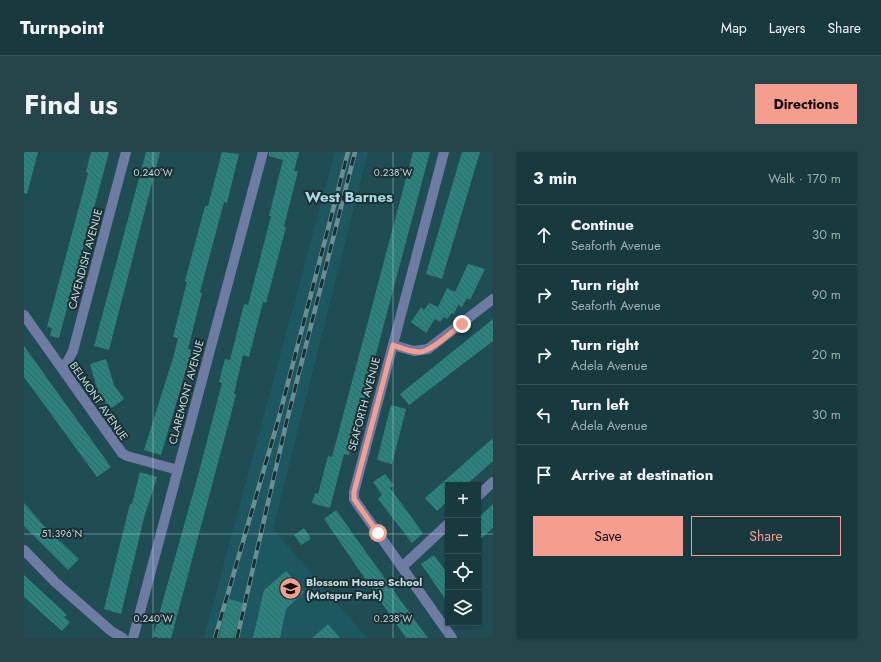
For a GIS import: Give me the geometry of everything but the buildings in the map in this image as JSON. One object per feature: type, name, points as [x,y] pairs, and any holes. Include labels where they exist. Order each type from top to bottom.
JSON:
[{"type":"street","name":"CAVENDISH AVENUE","points":[[63,370],[73,351],[126,152]]},
{"type":"street","name":"CLAREMONT AVENUE","points":[[133,638],[263,152]]},
{"type":"street","name":"SEAFORTH AVENUE","points":[[444,152],[355,484],[354,499],[452,638]]},
{"type":"street","points":[[393,345],[414,351],[428,349],[493,299]]},
{"type":"street","name":"BELMONT AVENUE","points":[[24,315],[122,453],[127,456],[178,470]]},
{"type":"street","points":[[481,493],[493,482]]},
{"type":"street","points":[[402,567],[445,527]]},
{"type":"street","points":[[24,550],[61,587],[111,631],[123,638]]},
{"type":"shaded area","points":[[335,152],[368,152],[273,529],[367,638],[204,638]]},
{"type":"railway","points":[[215,638],[278,421],[348,152]]},
{"type":"railway","points":[[237,638],[286,424],[355,152]]},
{"type":"place","name":"Blossom House School (Motspur Park)","points":[[291,588]]},
{"type":"district","name":"West Barnes","points":[[349,197]]},
{"type":"route","points":[[378,533],[354,499],[354,492],[393,345],[421,352],[428,349],[462,324]]}]
